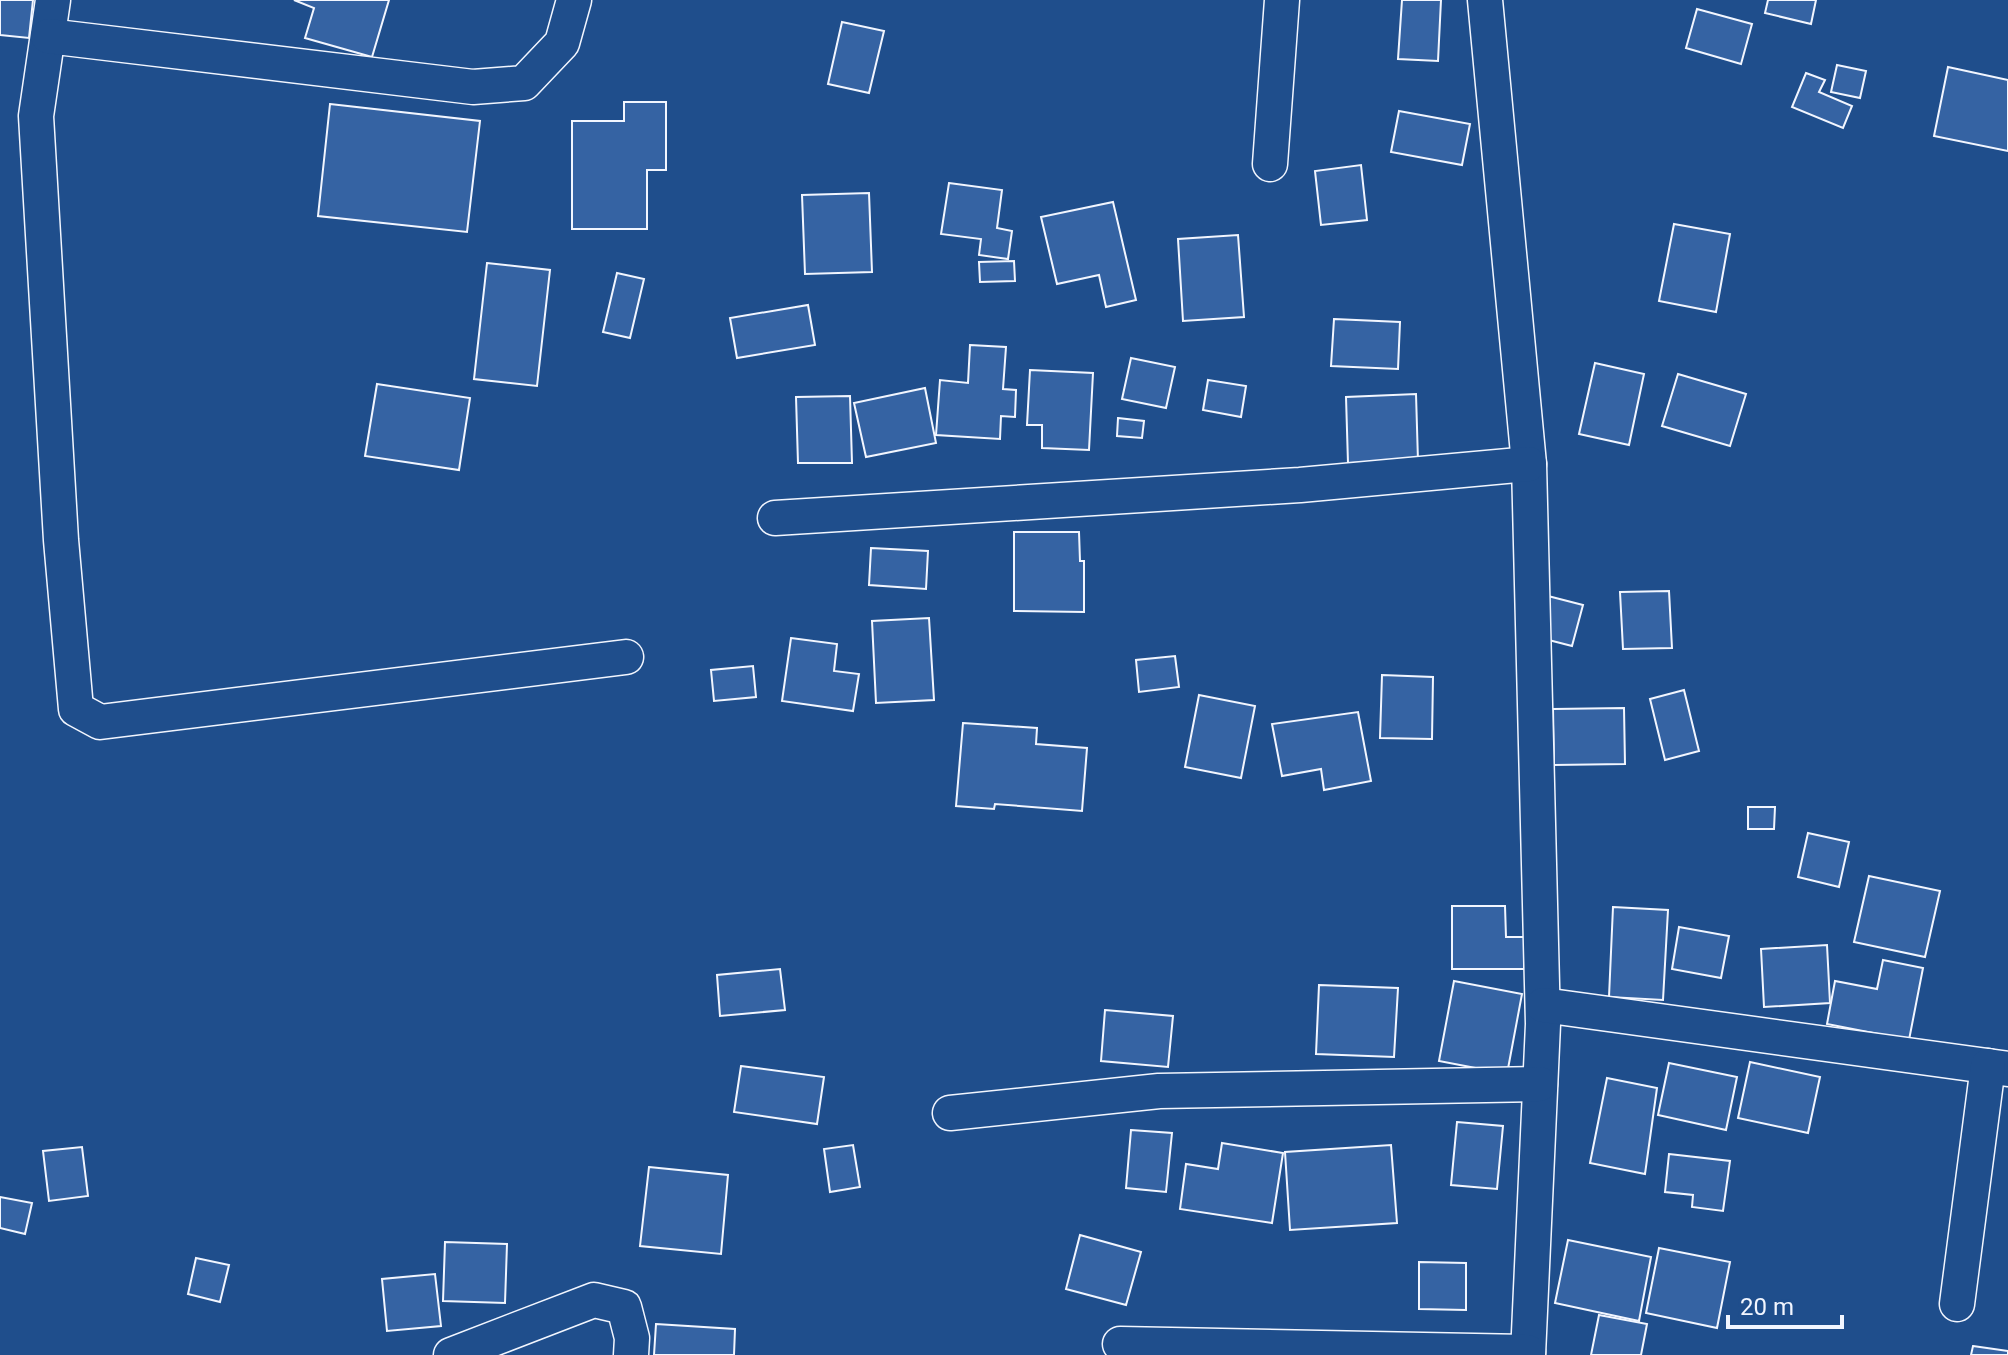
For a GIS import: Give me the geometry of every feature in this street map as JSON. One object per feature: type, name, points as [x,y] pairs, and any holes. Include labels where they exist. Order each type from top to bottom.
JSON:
[{"type":"street","points":[[53,0],[36,116],[61,540],[76,709],[100,722],[626,657]]},
{"type":"street","points":[[48,36],[473,87],[524,83],[562,43],[574,0]]},
{"type":"street","points":[[1270,164],[1282,0]]},
{"type":"street","points":[[1120,1344],[1528,1354],[1543,1005],[1529,464],[1485,0]]},
{"type":"street","points":[[775,518],[1300,485],[1529,464]]},
{"type":"street","points":[[1543,1005],[1998,1067],[1957,1304]]},
{"type":"street","points":[[950,1113],[1159,1091],[1540,1084]]},
{"type":"street","points":[[451,1355],[594,1300],[624,1307],[632,1338],[631,1355]]},
{"type":"building","points":[[0,0],[33,0],[29,38],[0,35]]},
{"type":"building","points":[[294,0],[389,0],[372,57],[305,38],[314,8]]},
{"type":"building","points":[[1402,0],[1441,0],[1438,61],[1398,59]]},
{"type":"building","points":[[1768,0],[1816,0],[1811,24],[1765,13]]},
{"type":"building","points":[[1697,9],[1752,24],[1741,64],[1686,48]]},
{"type":"building","points":[[842,22],[884,31],[869,93],[828,84]]},
{"type":"building","points":[[1837,65],[1866,71],[1860,98],[1831,92]]},
{"type":"building","points":[[1948,67],[2008,80],[2008,151],[1934,136]]},
{"type":"building","points":[[1806,73],[1825,80],[1819,92],[1852,106],[1843,128],[1792,107]]},
{"type":"building","points":[[624,102],[666,102],[666,170],[647,170],[647,229],[572,229],[572,121],[624,121]]},
{"type":"building","points":[[330,104],[480,121],[467,232],[318,216]]},
{"type":"building","points":[[1399,111],[1470,124],[1462,165],[1391,152]]},
{"type":"building","points":[[1361,165],[1367,220],[1321,225],[1315,171]]},
{"type":"building","points":[[949,183],[1002,190],[997,228],[1012,231],[1008,259],[979,255],[981,239],[941,234]]},
{"type":"building","points":[[869,193],[872,272],[805,274],[802,195]]},
{"type":"building","points":[[1113,202],[1136,300],[1106,307],[1099,275],[1057,284],[1041,217]]},
{"type":"building","points":[[1674,224],[1730,234],[1716,312],[1659,301]]},
{"type":"building","points":[[1238,235],[1244,317],[1183,321],[1178,239]]},
{"type":"building","points":[[1014,261],[1015,281],[980,282],[979,262]]},
{"type":"building","points":[[487,263],[550,270],[537,386],[474,379]]},
{"type":"building","points":[[617,273],[644,279],[630,338],[603,332]]},
{"type":"building","points":[[808,305],[815,345],[737,358],[730,318]]},
{"type":"building","points":[[1334,319],[1400,322],[1398,369],[1331,366]]},
{"type":"building","points":[[970,345],[1006,347],[1003,389],[1016,390],[1015,417],[1001,416],[1000,439],[936,435],[940,380],[968,383]]},
{"type":"building","points":[[1131,358],[1175,367],[1166,408],[1122,399]]},
{"type":"building","points":[[1595,363],[1644,374],[1629,445],[1579,434]]},
{"type":"building","points":[[1030,370],[1093,373],[1089,450],[1042,448],[1042,425],[1027,425]]},
{"type":"building","points":[[1678,374],[1746,394],[1730,446],[1662,426]]},
{"type":"building","points":[[1208,380],[1246,386],[1241,417],[1203,410]]},
{"type":"building","points":[[377,384],[470,398],[459,470],[365,456]]},
{"type":"building","points":[[925,388],[936,443],[866,457],[854,403]]},
{"type":"building","points":[[1416,394],[1418,461],[1348,463],[1346,397]]},
{"type":"building","points":[[850,396],[852,463],[798,463],[796,397]]},
{"type":"building","points":[[1118,418],[1144,421],[1142,438],[1117,436]]},
{"type":"building","points":[[1014,532],[1079,532],[1080,561],[1084,561],[1084,612],[1014,611]]},
{"type":"building","points":[[871,548],[928,551],[926,589],[869,585]]},
{"type":"building","points":[[1669,591],[1672,648],[1623,649],[1620,592]]},
{"type":"building","points":[[1548,596],[1583,605],[1572,646],[1537,637]]},
{"type":"building","points":[[929,618],[934,700],[876,703],[872,621]]},
{"type":"building","points":[[791,638],[837,644],[834,671],[859,674],[853,711],[782,701]]},
{"type":"building","points":[[1175,656],[1179,687],[1139,692],[1136,660]]},
{"type":"building","points":[[753,666],[756,697],[714,701],[711,670]]},
{"type":"building","points":[[1382,675],[1433,677],[1432,739],[1380,738]]},
{"type":"building","points":[[1684,690],[1699,751],[1665,760],[1650,699]]},
{"type":"building","points":[[1199,695],[1255,706],[1241,778],[1185,767]]},
{"type":"building","points":[[1624,708],[1625,764],[1554,765],[1553,709]]},
{"type":"building","points":[[1358,712],[1371,781],[1324,790],[1321,769],[1282,776],[1272,724]]},
{"type":"building","points":[[963,723],[1037,728],[1036,744],[1087,748],[1082,811],[995,804],[994,809],[956,806]]},
{"type":"building","points":[[1748,807],[1775,807],[1774,829],[1748,829]]},
{"type":"building","points":[[1808,833],[1849,842],[1839,887],[1798,877]]},
{"type":"building","points":[[1869,876],[1940,891],[1925,957],[1854,942]]},
{"type":"building","points":[[1452,906],[1505,906],[1506,937],[1525,937],[1524,969],[1452,969]]},
{"type":"building","points":[[1613,907],[1668,910],[1663,1000],[1609,997]]},
{"type":"building","points":[[1679,927],[1729,936],[1721,978],[1672,969]]},
{"type":"building","points":[[1827,945],[1830,1003],[1764,1007],[1761,949]]},
{"type":"building","points":[[1883,960],[1923,968],[1909,1040],[1827,1024],[1835,981],[1877,989]]},
{"type":"building","points":[[780,969],[785,1010],[720,1016],[717,975]]},
{"type":"building","points":[[1454,981],[1522,994],[1507,1074],[1439,1061]]},
{"type":"building","points":[[1319,985],[1398,988],[1394,1057],[1316,1054]]},
{"type":"building","points":[[1105,1010],[1173,1016],[1168,1067],[1101,1061]]},
{"type":"building","points":[[1750,1062],[1820,1077],[1808,1133],[1738,1118]]},
{"type":"building","points":[[1669,1063],[1737,1077],[1726,1130],[1658,1115]]},
{"type":"building","points":[[741,1066],[824,1077],[817,1124],[734,1112]]},
{"type":"building","points":[[1607,1078],[1657,1088],[1645,1174],[1590,1163]]},
{"type":"building","points":[[1457,1122],[1503,1126],[1497,1189],[1451,1185]]},
{"type":"building","points":[[1131,1130],[1172,1133],[1166,1192],[1126,1188]]},
{"type":"building","points":[[1222,1143],[1283,1153],[1272,1223],[1180,1209],[1186,1164],[1218,1169]]},
{"type":"building","points":[[853,1145],[860,1187],[830,1192],[824,1149]]},
{"type":"building","points":[[1391,1145],[1397,1223],[1290,1230],[1285,1152]]},
{"type":"building","points":[[82,1147],[88,1196],[49,1201],[43,1151]]},
{"type":"building","points":[[1669,1154],[1730,1161],[1723,1211],[1692,1207],[1693,1195],[1665,1192]]},
{"type":"building","points":[[649,1167],[728,1175],[721,1254],[640,1246]]},
{"type":"building","points":[[0,1197],[32,1203],[25,1234],[0,1228]]},
{"type":"building","points":[[1080,1235],[1141,1252],[1126,1305],[1066,1289]]},
{"type":"building","points":[[1568,1240],[1651,1257],[1639,1321],[1555,1303]]},
{"type":"building","points":[[445,1242],[507,1244],[505,1303],[443,1301]]},
{"type":"building","points":[[1659,1248],[1730,1262],[1717,1328],[1646,1313]]},
{"type":"building","points":[[196,1258],[229,1265],[220,1302],[188,1294]]},
{"type":"building","points":[[1419,1262],[1466,1263],[1466,1310],[1419,1309]]},
{"type":"building","points":[[435,1274],[441,1326],[387,1331],[382,1279]]},
{"type":"building","points":[[1599,1315],[1647,1324],[1641,1355],[1591,1355]]},
{"type":"building","points":[[656,1324],[735,1329],[734,1355],[654,1355]]},
{"type":"building","points":[[1973,1346],[2008,1351],[2008,1355],[1971,1355]]}]
